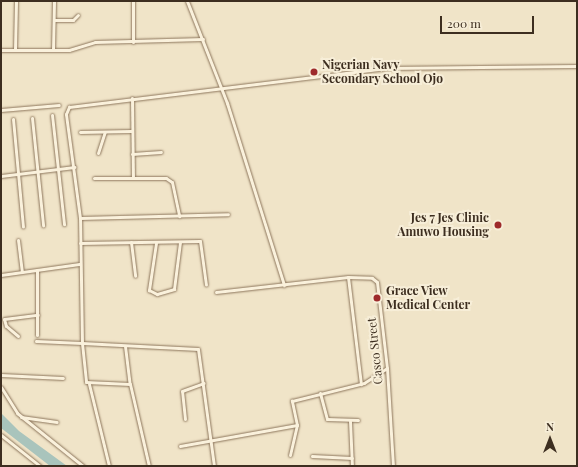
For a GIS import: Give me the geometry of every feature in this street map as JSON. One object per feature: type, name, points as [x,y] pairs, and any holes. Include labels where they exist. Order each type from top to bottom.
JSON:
[{"type":"street","points":[[15,50],[16,1]]},
{"type":"street","points":[[53,50],[54,1]]},
{"type":"street","points":[[133,1],[133,42]]},
{"type":"street","points":[[187,1],[203,39],[262,209],[284,285]]},
{"type":"street","points":[[54,20],[73,20],[78,15]]},
{"type":"street","points":[[1,50],[74,49],[95,42],[203,39]]},
{"type":"street","points":[[109,466],[89,384],[85,381],[79,264],[80,218],[66,114],[69,107],[384,68],[577,66]]},
{"type":"street","points":[[132,98],[131,131],[133,178]]},
{"type":"street","points":[[1,110],[58,105]]},
{"type":"street","points":[[52,115],[64,224]]},
{"type":"street","points":[[32,118],[43,225]]},
{"type":"street","points":[[13,119],[23,227]]},
{"type":"street","points":[[80,132],[131,131]]},
{"type":"street","points":[[98,153],[105,132]]},
{"type":"street","points":[[132,154],[161,152]]},
{"type":"street","points":[[1,176],[74,168]]},
{"type":"street","points":[[94,178],[166,178],[172,182],[178,216]]},
{"type":"street","points":[[80,218],[228,214]]},
{"type":"street","points":[[18,240],[22,272]]},
{"type":"street","points":[[80,242],[202,243],[206,285]]},
{"type":"street","points":[[130,242],[135,276]]},
{"type":"street","points":[[156,243],[149,290],[157,294],[174,289],[180,242]]},
{"type":"street","points":[[1,274],[79,264]]},
{"type":"street","points":[[37,270],[38,335]]},
{"type":"street","points":[[348,276],[361,384]]},
{"type":"street","name":"Casco Street","points":[[216,292],[284,285],[348,276],[368,276],[377,282],[387,368],[394,466]]},
{"type":"street","points":[[18,336],[6,326],[2,319],[38,315]]},
{"type":"street","points":[[36,341],[125,346],[195,347],[200,352],[214,466]]},
{"type":"street","points":[[125,346],[130,384],[149,466]]},
{"type":"street","points":[[290,455],[297,425],[292,401],[361,384],[387,368]]},
{"type":"street","points":[[1,375],[63,378]]},
{"type":"street","points":[[185,419],[182,391],[204,383]]},
{"type":"street","points":[[89,384],[130,384]]},
{"type":"street","points":[[1,387],[21,417],[83,466]]},
{"type":"street","points":[[320,393],[327,419],[350,421],[358,420]]},
{"type":"street","points":[[21,417],[57,422]]},
{"type":"street","points":[[350,421],[352,466]]},
{"type":"street","points":[[180,446],[211,439],[297,425]]},
{"type":"street","points":[[1,435],[40,466]]},
{"type":"street","points":[[312,456],[352,458]]},
{"type":"water","points":[[1,413],[19,431],[67,466],[50,466],[1,428]]},
{"type":"place","name":"Nigerian Navy Secondary School Ojo","points":[[314,72]]},
{"type":"place","name":"Jes 7 Jes Clinic Amuwo Housing","points":[[498,225]]},
{"type":"place","name":"Grace View Medical Center","points":[[377,298]]}]
